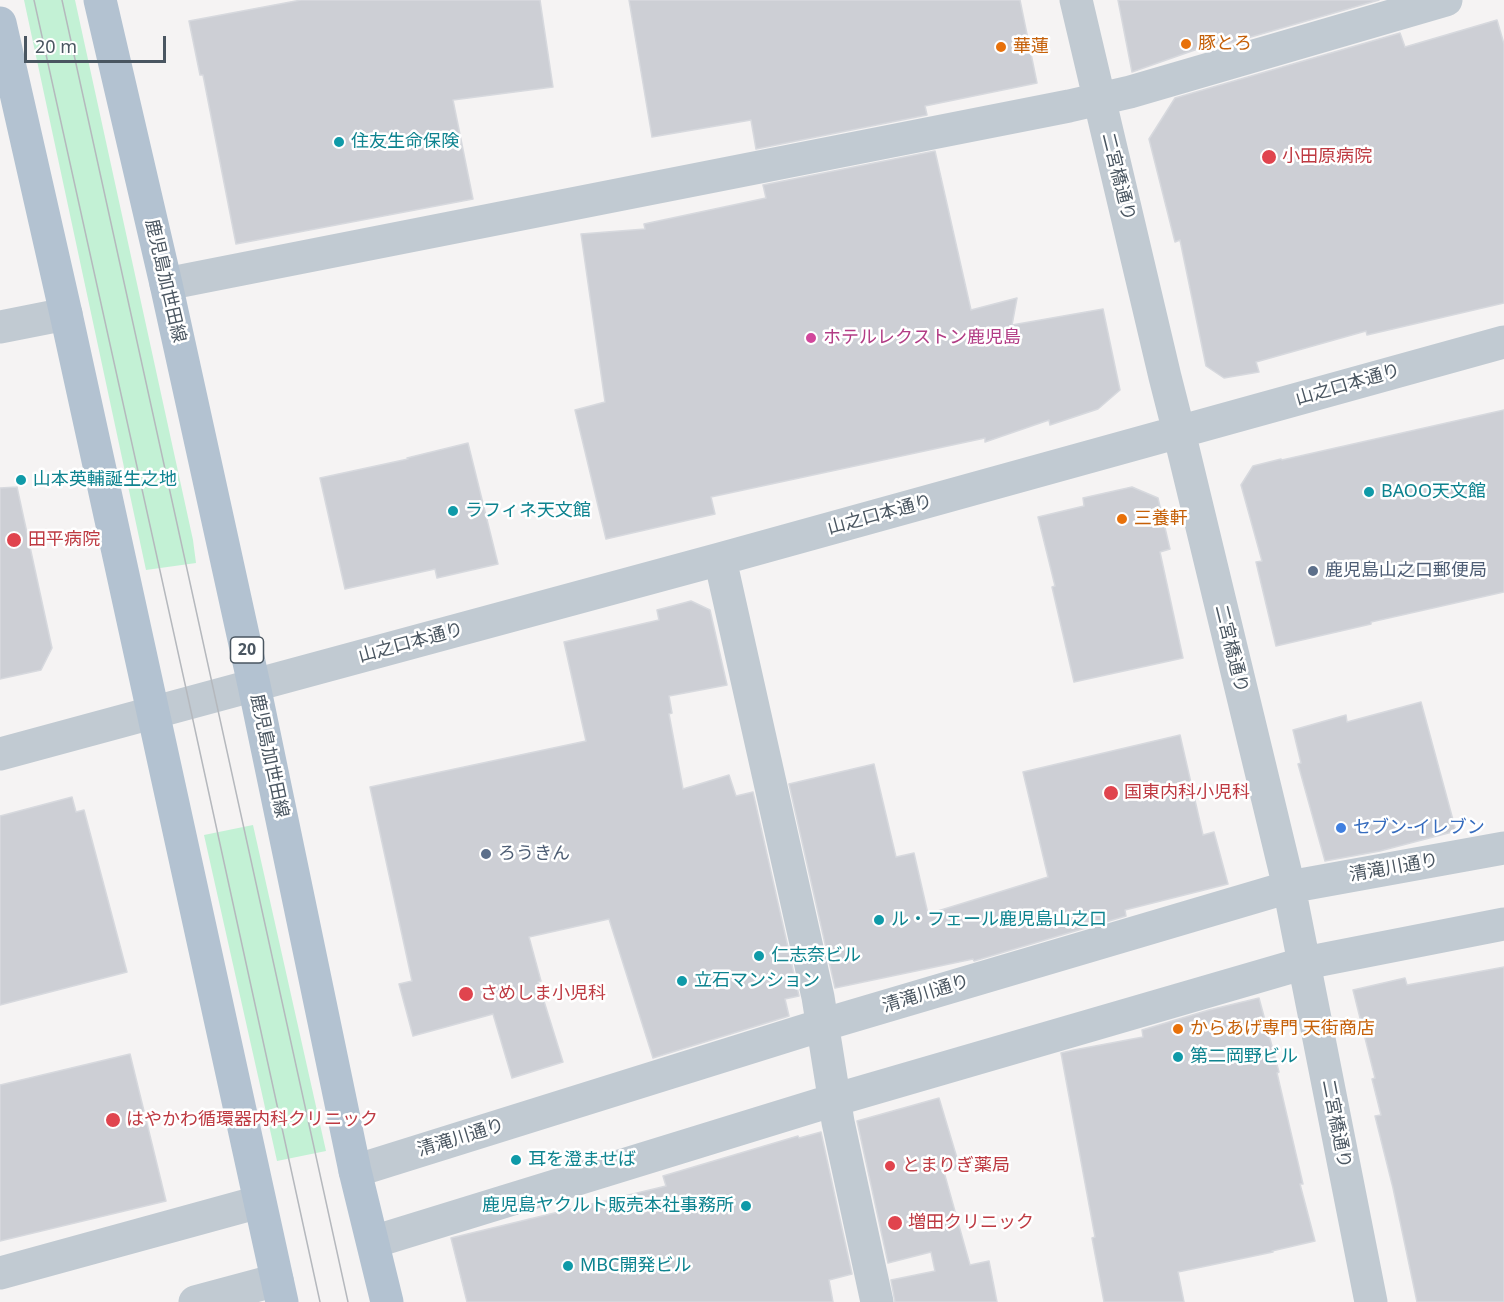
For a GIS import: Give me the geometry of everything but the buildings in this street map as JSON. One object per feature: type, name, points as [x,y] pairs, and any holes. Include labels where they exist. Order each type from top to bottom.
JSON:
[{"type":"main road","name":"鹿児島加世田線","points":[[100,0],[166,284],[254,685],[355,1171],[387,1302]]},
{"type":"main road","points":[[0,23],[66,314],[279,1291]]},
{"type":"street","name":"二宮橋通り","points":[[1076,0],[1289,887],[1371,1302]]},
{"type":"street","points":[[166,284],[1060,108],[1130,92],[1446,0]]},
{"type":"street","points":[[0,327],[66,314]]},
{"type":"street","name":"山之口本通り","points":[[0,754],[720,559],[1504,342]]},
{"type":"street","points":[[720,559],[818,997],[834,1100],[877,1302]]},
{"type":"street","name":"清滝川通り","points":[[355,1171],[822,1025],[1289,887],[1504,848]]},
{"type":"street","points":[[373,1242],[834,1100],[1305,963],[1504,924]]},
{"type":"street","points":[[0,1273],[259,1202]]},
{"type":"street","points":[[195,1302],[279,1291]]},
{"type":"green space","points":[[24,0],[75,0],[193,540],[196,563],[146,570]]},
{"type":"green space","points":[[253,825],[326,1151],[277,1161],[204,835]]},
{"type":"tram line","points":[[34,0],[320,1302]]},
{"type":"tram line","points":[[62,0],[348,1302]]},
{"type":"place","name":"豚とろ","points":[[1186,44]]},
{"type":"place","name":"華蓮","points":[[1001,47]]},
{"type":"place","name":"住友生命保険","points":[[339,142]]},
{"type":"place","name":"小田原病院","points":[[1269,157]]},
{"type":"place","name":"ホテルレクストン鹿児島","points":[[811,338]]},
{"type":"place","name":"山本英輔誕生之地","points":[[21,480]]},
{"type":"place","name":"BAOO天文館","points":[[1369,492]]},
{"type":"place","name":"ラフィネ天文館","points":[[453,511]]},
{"type":"place","name":"三養軒","points":[[1122,519]]},
{"type":"place","name":"田平病院","points":[[14,540]]},
{"type":"place","name":"鹿児島山之口郵便局","points":[[1313,571]]},
{"type":"place","name":"国東内科小児科","points":[[1111,793]]},
{"type":"place","name":"セブン-イレブン","points":[[1341,828]]},
{"type":"place","name":"ろうきん","points":[[486,854]]},
{"type":"place","name":"ル・フェール鹿児島山之口","points":[[879,920]]},
{"type":"place","name":"仁志奈ビル","points":[[759,956]]},
{"type":"place","name":"立石マンション","points":[[682,981]]},
{"type":"place","name":"さめしま小児科","points":[[466,994]]},
{"type":"place","name":"からあげ専門 天街商店","points":[[1178,1029]]},
{"type":"place","name":"第二岡野ビル","points":[[1178,1057]]},
{"type":"place","name":"はやかわ循環器内科クリニック","points":[[113,1120]]},
{"type":"place","name":"耳を澄ませば","points":[[516,1160]]},
{"type":"place","name":"とまりぎ薬局","points":[[890,1166]]},
{"type":"place","name":"鹿児島ヤクルト販売本社事務所","points":[[746,1206]]},
{"type":"place","name":"増田クリニック","points":[[895,1223]]},
{"type":"place","name":"MBC開発ビル","points":[[568,1266]]}]
